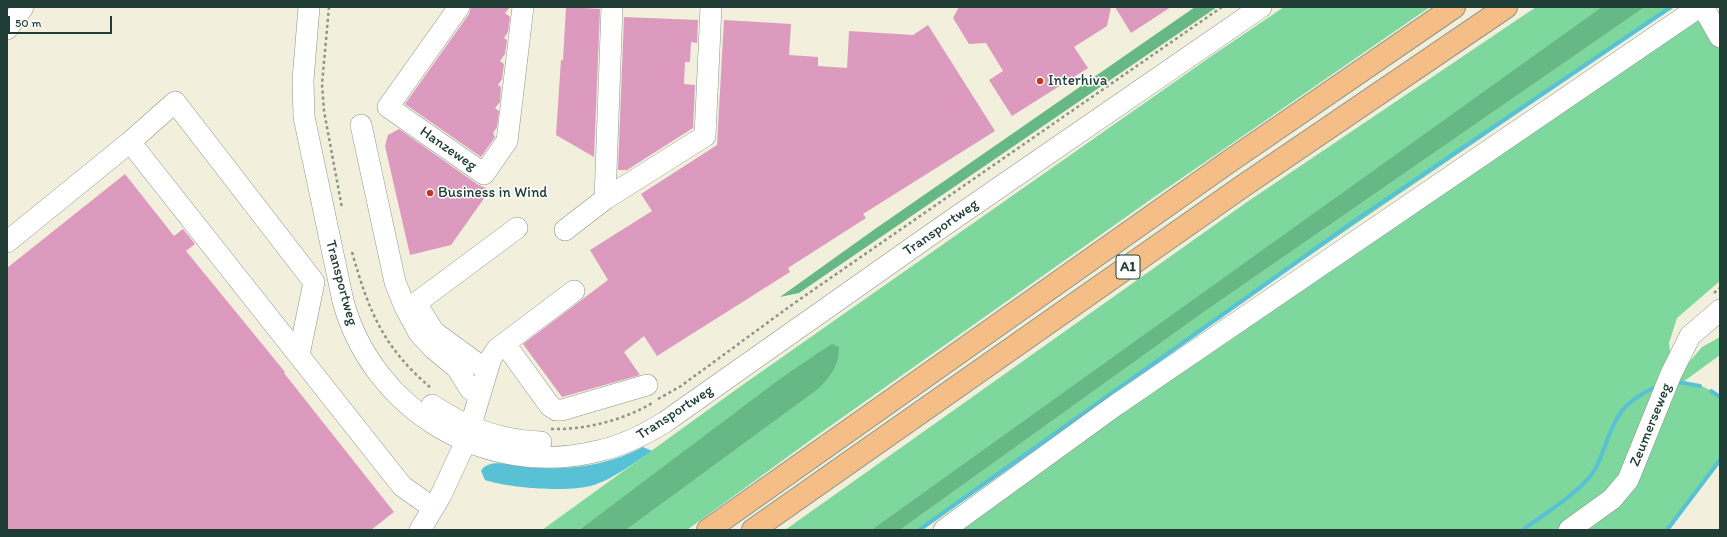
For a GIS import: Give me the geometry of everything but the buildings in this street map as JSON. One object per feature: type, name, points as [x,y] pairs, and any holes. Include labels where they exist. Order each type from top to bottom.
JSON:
[{"type":"highway","name":"A1","points":[[708,530],[1234,159],[1454,7]]},
{"type":"highway","name":"A1","points":[[753,530],[1230,196],[1506,7]]},
{"type":"street","points":[[7,30],[23,7]]},
{"type":"street","name":"Transportweg","points":[[309,7],[303,80],[304,118],[322,195],[337,276],[348,320],[367,358],[379,376],[426,419],[468,433],[509,453],[536,456],[562,456],[599,451],[645,434],[665,422],[936,231],[1261,7]]},
{"type":"street","name":"Transportweg","points":[[318,7],[312,64],[312,114],[348,287],[356,311],[373,343],[393,371],[422,398],[468,433],[555,443],[574,442],[607,436],[652,418],[1243,7]]},
{"type":"street","name":"Hanzeweg","points":[[459,7],[388,107],[484,174],[507,141],[522,7]]},
{"type":"street","points":[[605,199],[612,7]]},
{"type":"street","points":[[565,230],[605,199],[705,136],[711,7]]},
{"type":"street","points":[[944,530],[1116,405],[1699,7]]},
{"type":"street","points":[[1703,7],[1720,37]]},
{"type":"street","points":[[7,242],[130,142],[175,102],[314,282],[299,355]]},
{"type":"street","points":[[361,125],[394,282],[419,333],[434,349],[457,368],[470,389],[479,394]]},
{"type":"street","points":[[130,142],[402,486],[433,508]]},
{"type":"street","points":[[486,370],[434,332],[416,303],[517,228]]},
{"type":"street","points":[[420,530],[433,508],[468,433],[486,370],[494,354],[574,291]]},
{"type":"street","name":"Zeumerseweg","points":[[1570,530],[1612,499],[1628,480],[1671,374],[1690,336],[1720,310]]},
{"type":"street","points":[[505,344],[550,406],[556,410],[562,410],[647,385]]},
{"type":"path","points":[[329,7],[322,84],[324,111],[344,214]]},
{"type":"path","name":"Transportweg","points":[[549,429],[572,428],[607,422],[642,409],[681,386],[793,304],[1222,7]]},
{"type":"path","points":[[351,251],[362,287],[379,327],[396,353],[410,369],[434,390]]},
{"type":"green space","points":[[1195,7],[1217,7],[799,293],[780,297],[875,229]]},
{"type":"green space","points":[[1284,7],[1430,7],[1150,200],[819,434],[687,530],[626,530],[813,393],[816,354],[579,530],[542,530],[741,386],[1213,55]]},
{"type":"green space","points":[[1536,7],[1603,7],[871,530],[785,530],[1247,202]]},
{"type":"green space","points":[[1602,7],[1645,7],[1204,312],[900,530],[871,530]]},
{"type":"green space","points":[[1645,7],[1673,7],[1209,324],[922,530],[900,530],[1204,312]]},
{"type":"green space","points":[[1695,17],[1704,23],[1720,50],[1720,281],[1677,318],[1669,343],[1671,361],[1632,467],[1564,530],[958,530],[1221,344]]},
{"type":"green space","points":[[1720,337],[1720,355],[1683,382],[1704,387],[1720,396],[1720,458],[1666,530],[1577,530],[1615,503],[1673,381],[1702,347]]},
{"type":"green space","points":[[832,344],[839,347],[835,367],[828,378],[813,393],[626,530],[579,530],[776,382]]},
{"type":"water","points":[[643,447],[652,451],[624,470],[594,485],[570,489],[523,487],[495,483],[485,480],[481,471],[489,464],[495,463],[542,468],[586,466],[615,459]]},
{"type":"waterway","points":[[919,530],[1356,220],[1671,7]]},
{"type":"waterway","points":[[1678,382],[1700,386]]},
{"type":"waterway","points":[[1523,530],[1569,496],[1586,481],[1596,468],[1613,426],[1622,411],[1634,399],[1653,388]]},
{"type":"waterway","points":[[1711,391],[1720,397]]},
{"type":"waterway","points":[[1667,530],[1720,460]]},
{"type":"place","name":"Interhiva","points":[[1040,81]]},
{"type":"place","name":"Business in Wind","points":[[430,193]]}]
